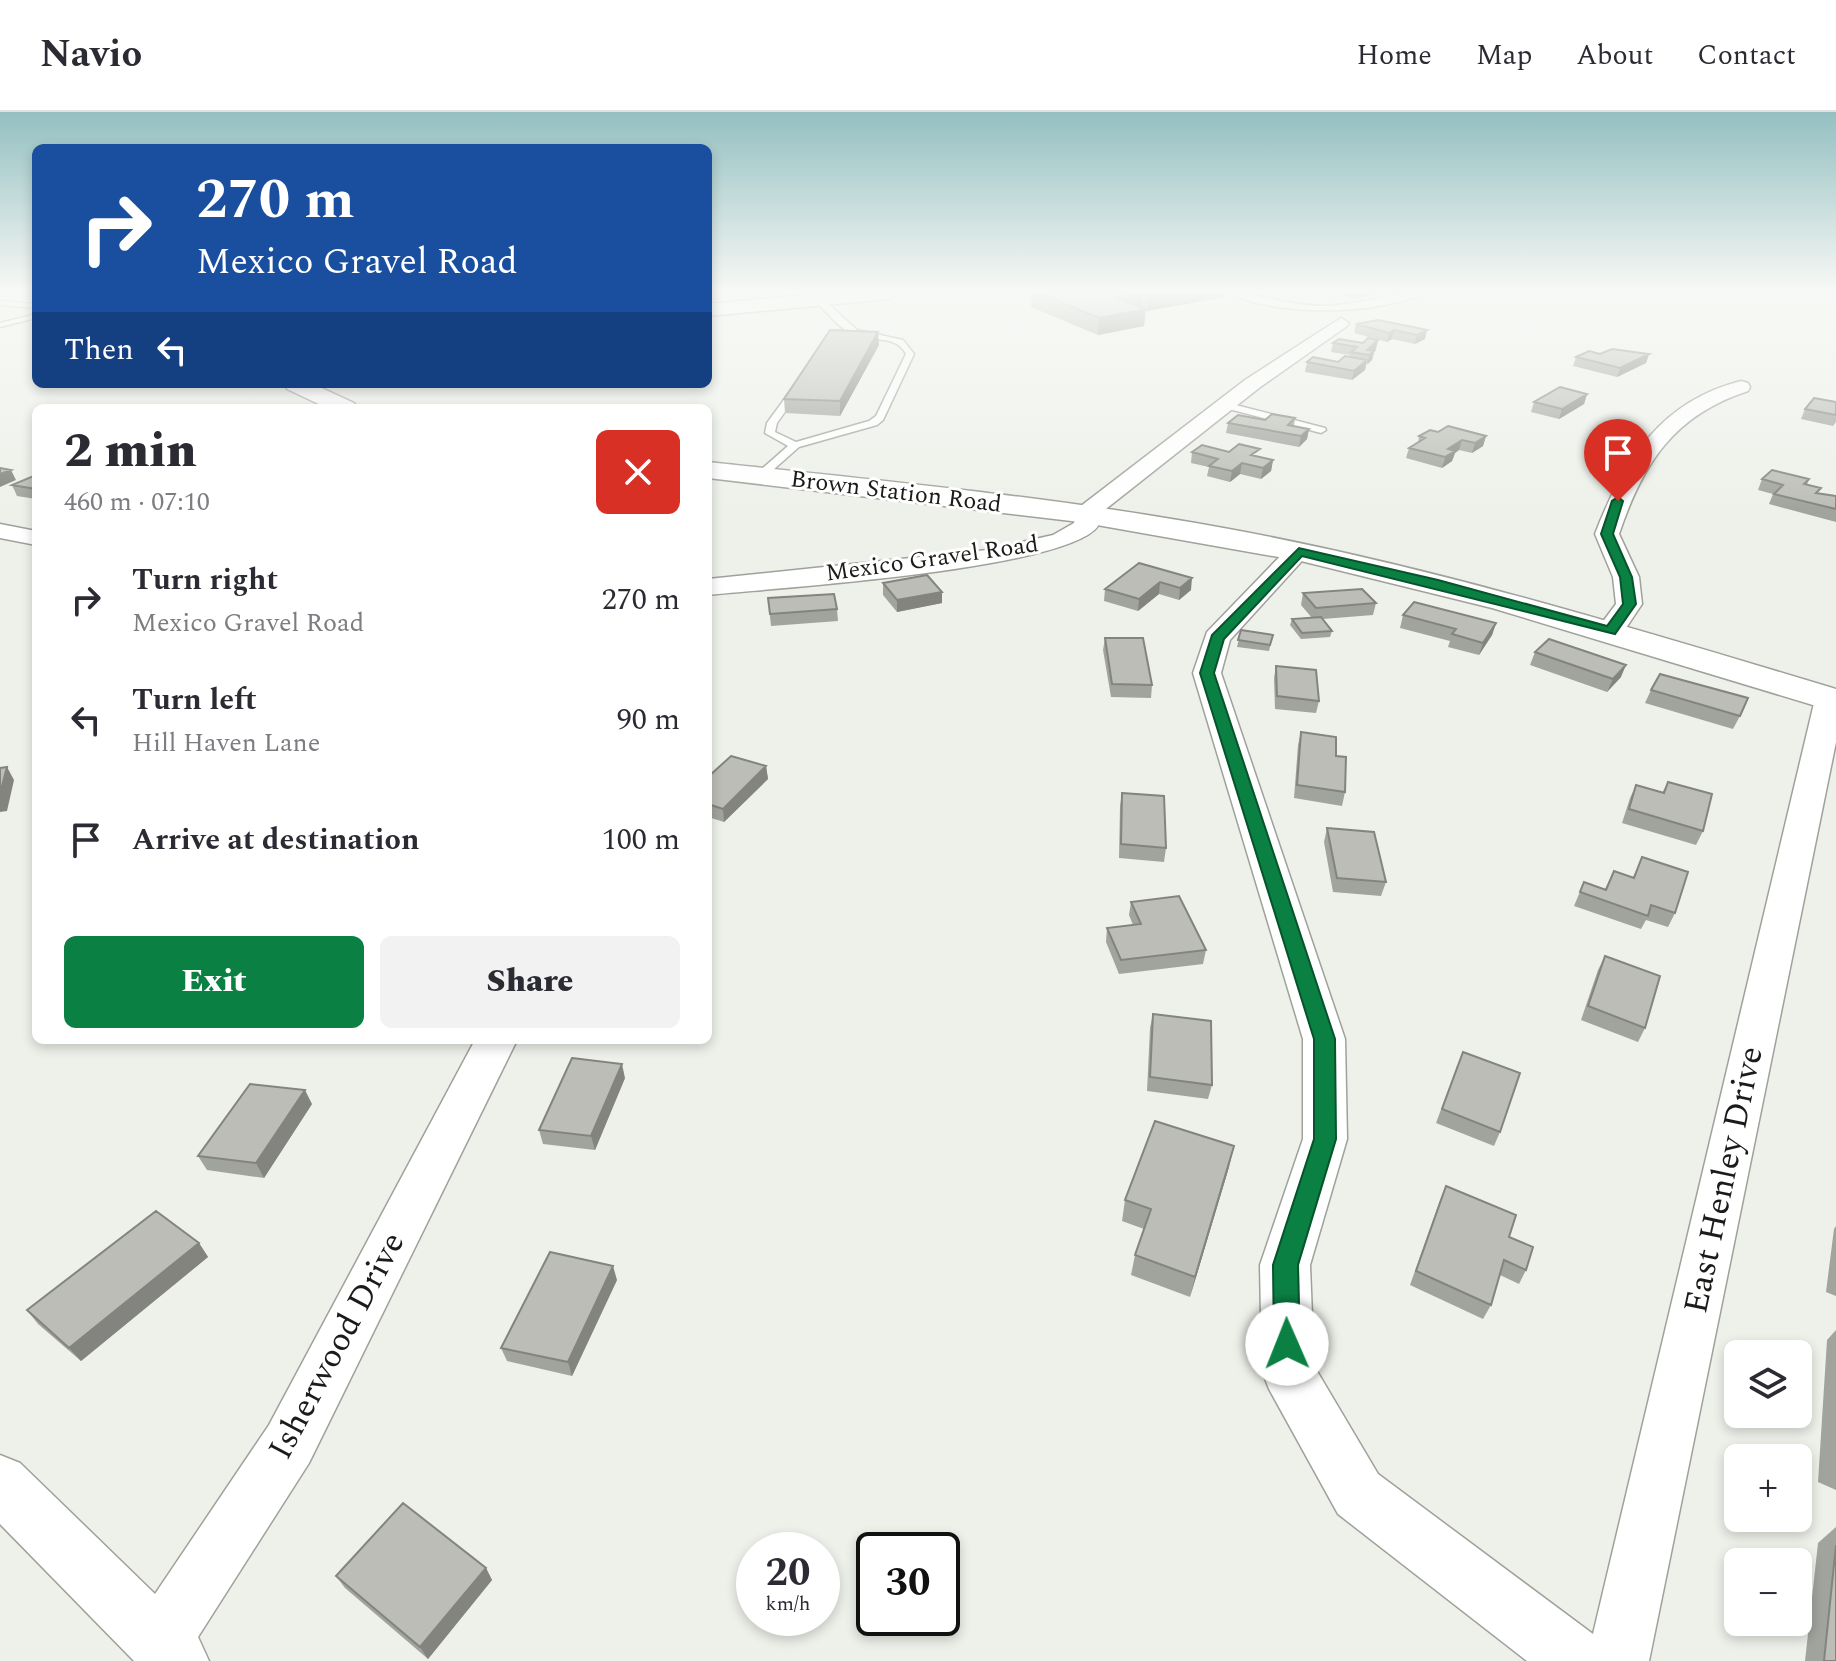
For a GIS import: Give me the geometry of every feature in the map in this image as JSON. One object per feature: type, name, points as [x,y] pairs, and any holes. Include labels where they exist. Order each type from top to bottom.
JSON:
[{"type":"street","points":[[1085,514],[1224,405],[1281,365]]},
{"type":"street","points":[[1610,631],[1629,604],[1626,577],[1607,534],[1618,501],[1657,439],[1702,401],[1741,387]]},
{"type":"street","points":[[304,388],[338,404]]},
{"type":"street","name":"Brown Station Road","points":[[712,470],[1085,514]]},
{"type":"street","points":[[1085,514],[1299,551],[1418,579],[1610,631],[1833,700]]},
{"type":"street","name":"Mexico Gravel Road","points":[[712,591],[987,557],[1061,540],[1086,526],[1085,514]]},
{"type":"street","points":[[1,532],[32,537]]},
{"type":"street","points":[[1299,551],[1217,638],[1207,673],[1324,1039],[1325,1139],[1285,1265],[1288,1371],[1358,1494],[1578,1661]]},
{"type":"street","name":"East Henley Drive","points":[[1618,1661],[1833,700]]},
{"type":"street","name":"Isherwood Drive","points":[[168,1651],[289,1444],[494,1044]]},
{"type":"street","points":[[0,1483],[168,1651]]},
{"type":"lane","points":[[760,476],[795,445],[873,423],[880,418],[905,365]]},
{"type":"lane","points":[[795,445],[770,433],[772,423],[808,374]]},
{"type":"lane","points":[[1224,405],[1321,430]]},
{"type":"building","points":[[806,365],[860,365],[840,401],[784,399]]},
{"type":"building","points":[[1324,365],[1361,365],[1354,371]]},
{"type":"building","points":[[1560,387],[1587,394],[1562,409],[1534,402]]},
{"type":"building","points":[[1814,398],[1836,402],[1836,415],[1805,409]]},
{"type":"building","points":[[1272,414],[1295,418],[1288,425],[1309,429],[1301,436],[1228,423],[1238,415],[1265,420]]},
{"type":"building","points":[[1448,426],[1486,436],[1475,443],[1462,440],[1448,449],[1455,451],[1445,457],[1409,448],[1425,438],[1419,436],[1430,430],[1438,432]]},
{"type":"building","points":[[1239,444],[1260,449],[1251,455],[1273,460],[1263,468],[1242,463],[1232,471],[1209,466],[1218,459],[1192,452],[1202,445],[1229,452]]},
{"type":"building","points":[[1772,470],[1809,479],[1804,484],[1821,488],[1816,493],[1836,496],[1836,509],[1774,494],[1783,485],[1762,479]]},
{"type":"building","points":[[32,477],[32,488],[12,485]]},
{"type":"building","points":[[1139,563],[1192,578],[1180,588],[1160,582],[1139,599],[1105,589]]},
{"type":"building","points":[[927,575],[942,592],[897,600],[883,583]]},
{"type":"building","points":[[1362,589],[1376,603],[1316,608],[1303,593]]},
{"type":"building","points":[[834,594],[837,609],[770,614],[768,598]]},
{"type":"building","points":[[1414,602],[1496,623],[1483,643],[1452,634],[1456,629],[1403,615]]},
{"type":"building","points":[[1321,617],[1332,631],[1302,633],[1292,619]]},
{"type":"building","points":[[1241,630],[1273,635],[1270,645],[1238,640]]},
{"type":"building","points":[[1105,638],[1143,638],[1152,685],[1112,684]]},
{"type":"building","points":[[1549,639],[1626,665],[1613,679],[1535,652]]},
{"type":"building","points":[[1276,666],[1316,670],[1319,701],[1277,696]]},
{"type":"building","points":[[1660,674],[1748,698],[1740,716],[1651,690]]},
{"type":"building","points":[[1301,732],[1336,737],[1336,756],[1346,757],[1345,792],[1297,785]]},
{"type":"building","points":[[731,756],[766,766],[723,809],[712,805],[712,773]]},
{"type":"building","points":[[7,767],[0,794],[0,768]]},
{"type":"building","points":[[1668,782],[1712,794],[1703,831],[1629,809],[1636,785],[1664,793]]},
{"type":"building","points":[[1122,793],[1164,796],[1166,848],[1121,844]]},
{"type":"building","points":[[1327,828],[1374,832],[1386,882],[1337,878]]},
{"type":"building","points":[[1642,857],[1688,872],[1675,913],[1651,905],[1648,916],[1580,892],[1584,882],[1606,890],[1614,871],[1634,878]]},
{"type":"building","points":[[1179,896],[1206,950],[1121,960],[1107,928],[1141,924],[1131,902]]},
{"type":"building","points":[[1605,956],[1660,976],[1645,1028],[1588,1006]]},
{"type":"building","points":[[1153,1014],[1211,1021],[1212,1085],[1150,1077]]},
{"type":"building","points":[[1463,1052],[1520,1073],[1500,1132],[1442,1109]]},
{"type":"building","points":[[572,1058],[622,1064],[591,1136],[539,1130]]},
{"type":"building","points":[[250,1084],[305,1090],[256,1163],[198,1156]]},
{"type":"building","points":[[1155,1121],[1234,1146],[1195,1277],[1135,1255],[1151,1209],[1125,1200]]},
{"type":"building","points":[[1446,1186],[1516,1215],[1509,1237],[1533,1247],[1526,1270],[1504,1260],[1491,1305],[1416,1271]]},
{"type":"building","points":[[156,1211],[199,1243],[69,1348],[27,1310]]},
{"type":"building","points":[[550,1252],[613,1266],[568,1362],[501,1348]]},
{"type":"building","points":[[403,1503],[486,1568],[420,1647],[336,1576]]},
{"type":"building","points":[[1836,1545],[1836,1661],[1824,1661]]},
{"type":"route","points":[[1287,1344],[1285,1265],[1325,1139],[1324,1039],[1207,673],[1217,638],[1299,551],[1495,598],[1610,631],[1629,604],[1626,577],[1607,534],[1618,501]]}]
